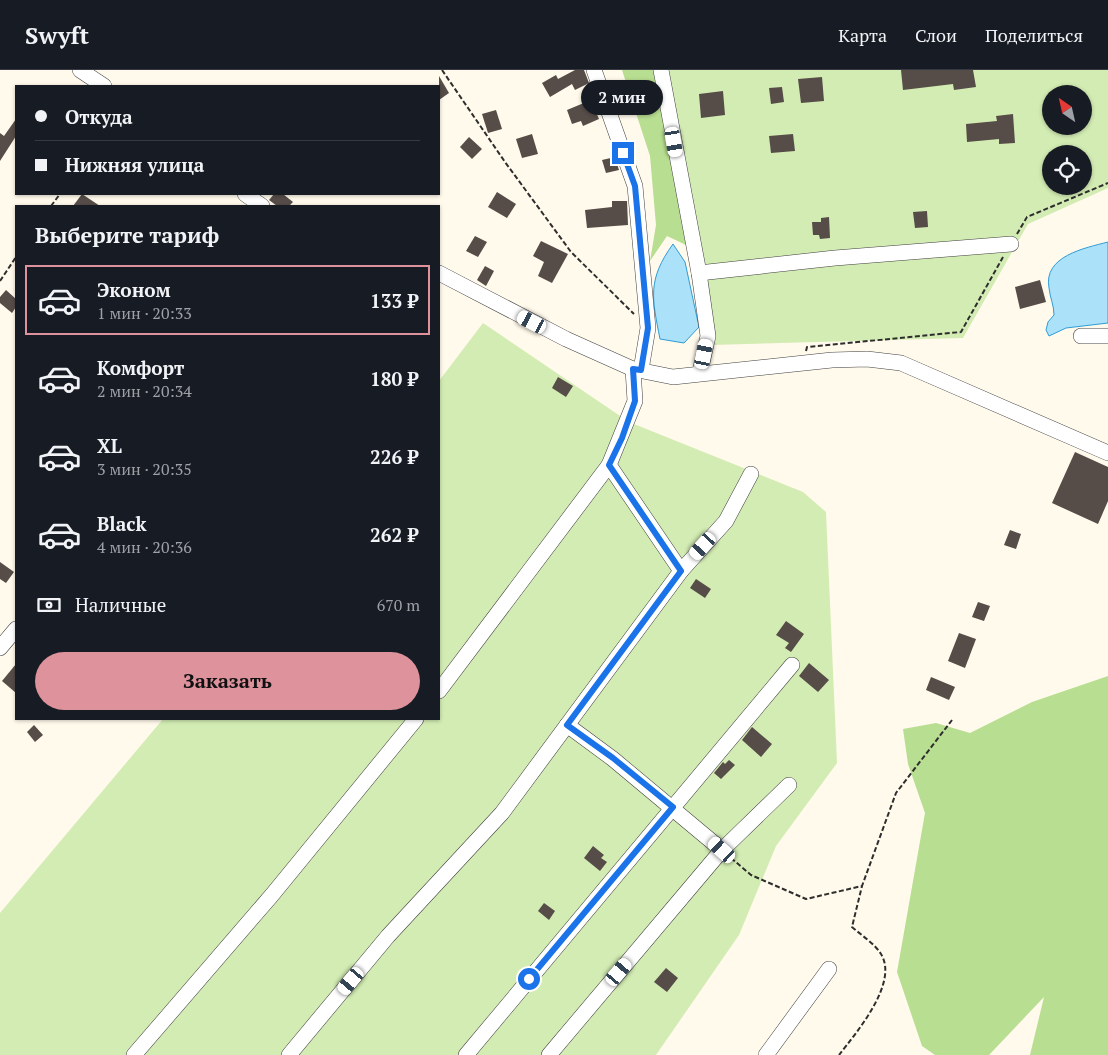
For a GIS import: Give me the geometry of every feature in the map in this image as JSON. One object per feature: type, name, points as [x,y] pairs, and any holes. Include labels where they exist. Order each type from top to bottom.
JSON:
[{"type":"street","points":[[80,70],[102,85]]},
{"type":"street","points":[[440,690],[609,465],[622,438],[635,401],[637,369],[648,328],[635,186],[594,70]]},
{"type":"street","points":[[661,70],[699,273],[708,336],[700,372]]},
{"type":"street","points":[[246,195],[261,205]]},
{"type":"street","points":[[699,273],[835,258],[1011,244]]},
{"type":"street","points":[[440,274],[564,338],[637,369],[673,377],[700,372],[867,359],[901,363],[1108,454]]},
{"type":"street","points":[[1081,336],[1108,336]]},
{"type":"street","points":[[609,465],[681,571]]},
{"type":"street","points":[[289,1055],[388,936],[502,813],[681,571],[726,521],[751,474]]},
{"type":"street","points":[[0,648],[15,630]]},
{"type":"street","points":[[466,1055],[792,666]]},
{"type":"street","points":[[134,1055],[272,895],[415,720]]},
{"type":"street","points":[[567,725],[613,758],[722,850]]},
{"type":"street","points":[[549,1055],[722,850],[789,785]]},
{"type":"street","points":[[766,1055],[829,969]]},
{"type":"path","points":[[442,70],[505,162],[571,252],[634,314]]},
{"type":"path","points":[[802,363],[807,347],[961,332],[1026,217],[1108,183]]},
{"type":"path","points":[[0,281],[15,258]]},
{"type":"path","points":[[838,1055],[867,1019],[886,977],[881,954],[852,927],[862,886],[896,793],[952,720]]},
{"type":"path","points":[[722,850],[752,875],[806,899],[862,886]]},
{"type":"green space","points":[[622,70],[655,70],[667,127],[686,245],[667,236],[650,261],[656,225],[650,156]]},
{"type":"green space","points":[[667,70],[1108,70],[1108,188],[1028,224],[963,338],[712,345],[706,275]]},
{"type":"green space","points":[[483,323],[629,422],[803,492],[826,512],[837,763],[776,846],[739,935],[656,1055],[0,1055],[0,913],[162,720],[440,720],[440,380]]},
{"type":"green space","points":[[1108,676],[1108,1055],[1030,1055],[1044,997],[989,1055],[935,1055],[922,1046],[897,972],[925,813],[908,764],[903,729],[936,723],[970,733],[1032,702]]},
{"type":"water","points":[[1108,242],[1108,323],[1066,328],[1049,336],[1046,330],[1048,322],[1054,315],[1049,288],[1049,277],[1052,268],[1068,255]]},
{"type":"water","points":[[673,244],[685,262],[699,327],[684,343],[660,339],[655,312],[655,279]]},
{"type":"building","points":[[575,70],[584,70],[589,83],[575,90],[572,84],[550,97],[542,83],[556,75],[558,79]]},
{"type":"building","points":[[901,70],[973,70],[976,87],[954,90],[953,84],[903,90]]},
{"type":"building","points":[[439,76],[449,93],[440,99],[440,85]]},
{"type":"building","points":[[822,77],[824,101],[801,103],[798,79]]},
{"type":"building","points":[[782,87],[784,102],[771,104],[769,88]]},
{"type":"building","points":[[723,91],[725,115],[701,118],[699,94]]},
{"type":"building","points":[[591,100],[599,119],[583,126],[581,121],[572,124],[567,110]]},
{"type":"building","points":[[496,110],[502,129],[488,133],[482,114]]},
{"type":"building","points":[[1013,114],[1015,143],[999,144],[999,139],[967,142],[966,124],[997,121],[996,116]]},
{"type":"building","points":[[15,120],[15,138],[0,161],[0,133],[4,136]]},
{"type":"building","points":[[532,134],[538,154],[522,158],[516,139]]},
{"type":"building","points":[[793,134],[795,151],[771,153],[769,136]]},
{"type":"building","points":[[469,137],[482,149],[472,159],[460,147]]},
{"type":"building","points":[[615,157],[619,170],[606,173],[602,160]]},
{"type":"building","points":[[497,192],[516,204],[507,218],[488,207]]},
{"type":"building","points":[[81,195],[84,195],[98,205],[74,205]]},
{"type":"building","points":[[273,195],[284,195],[293,202],[290,205],[276,205],[269,200]]},
{"type":"building","points":[[612,201],[627,201],[628,225],[587,228],[585,210],[612,207]]},
{"type":"building","points":[[927,211],[928,227],[915,228],[913,212]]},
{"type":"building","points":[[829,217],[830,238],[820,239],[819,235],[813,235],[812,222],[821,222],[821,218]]},
{"type":"building","points":[[475,236],[487,242],[478,257],[466,251]]},
{"type":"building","points":[[541,241],[568,254],[552,283],[538,276],[544,262],[533,256]]},
{"type":"building","points":[[485,266],[494,271],[486,286],[477,280]]},
{"type":"building","points":[[1040,280],[1046,302],[1020,309],[1015,287]]},
{"type":"building","points":[[6,290],[15,298],[15,308],[12,313],[0,303],[0,297]]},
{"type":"building","points":[[558,377],[573,386],[566,397],[552,388]]},
{"type":"building","points":[[1075,452],[1108,467],[1108,501],[1098,524],[1052,503]]},
{"type":"building","points":[[1010,530],[1021,534],[1016,549],[1004,545]]},
{"type":"building","points":[[0,562],[14,572],[6,583],[0,579]]},
{"type":"building","points":[[696,579],[711,589],[705,598],[690,588]]},
{"type":"building","points":[[978,602],[990,606],[984,621],[972,617]]},
{"type":"building","points":[[786,621],[804,634],[791,652],[785,648],[789,643],[776,635]]},
{"type":"building","points":[[959,633],[976,639],[965,668],[948,661]]},
{"type":"building","points":[[809,663],[829,680],[818,692],[799,676]]},
{"type":"building","points":[[15,665],[15,692],[2,681]]},
{"type":"building","points":[[931,677],[955,687],[949,700],[926,690]]},
{"type":"building","points":[[34,725],[43,735],[35,742],[27,732]]},
{"type":"building","points":[[752,727],[772,744],[761,757],[742,740]]},
{"type":"building","points":[[729,760],[735,765],[721,779],[714,773],[723,762],[725,764]]},
{"type":"building","points":[[593,846],[604,855],[601,858],[607,862],[600,871],[584,858]]},
{"type":"building","points":[[544,903],[555,911],[549,920],[538,911]]},
{"type":"building","points":[[666,968],[678,978],[667,992],[654,982]]},
{"type":"route","points":[[529,979],[673,807],[613,758],[567,725],[681,571],[609,465],[622,438],[635,401],[633,369],[641,370],[648,328],[635,186],[623,153]]}]
